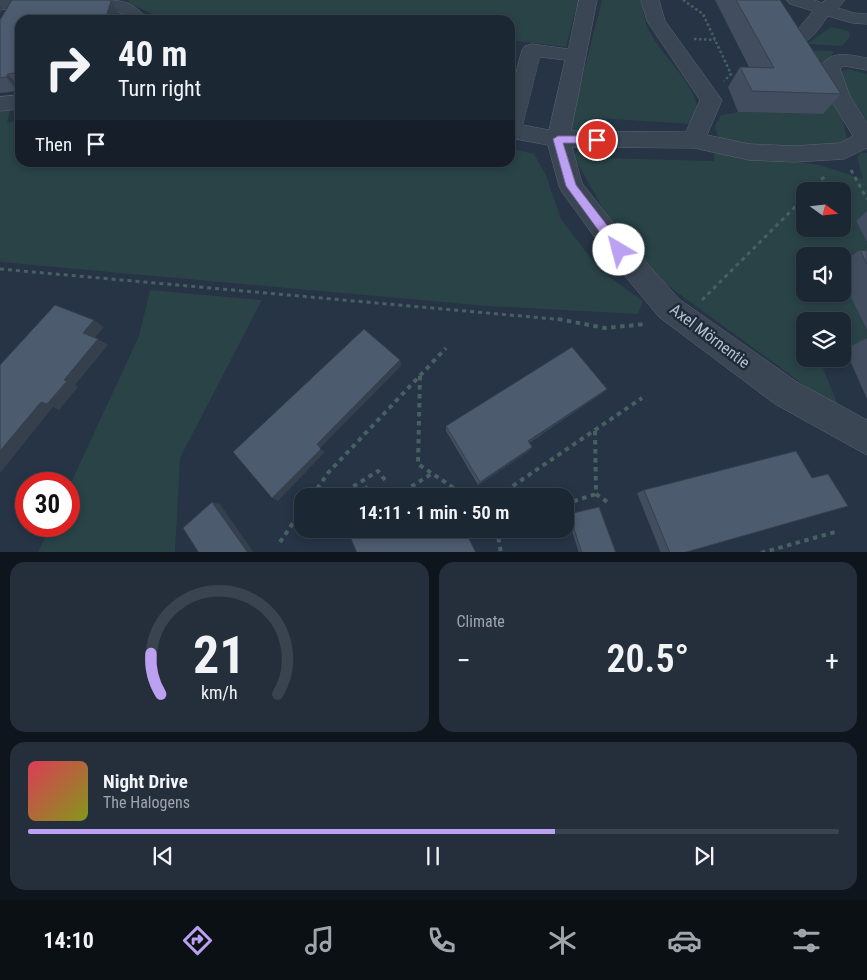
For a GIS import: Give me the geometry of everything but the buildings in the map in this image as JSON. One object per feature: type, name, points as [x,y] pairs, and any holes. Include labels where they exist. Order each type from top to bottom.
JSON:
[{"type":"street","points":[[111,0],[111,4],[130,10],[134,15]]},
{"type":"street","name":"Axel Mörnentie","points":[[588,0],[558,139],[571,186],[619,250],[677,313],[786,392],[867,438]]},
{"type":"street","points":[[650,0],[656,21],[711,100],[694,140]]},
{"type":"street","points":[[515,132],[558,139],[694,140],[749,152],[794,154],[844,151],[867,138],[845,108],[834,83],[830,67],[840,59],[862,31],[852,18],[831,5],[796,0]]},
{"type":"street","points":[[799,40],[831,5]]},
{"type":"street","points":[[515,116],[532,50],[576,56]]},
{"type":"street","points":[[840,59],[867,64]]},
{"type":"street","points":[[0,104],[15,102]]},
{"type":"path","points":[[683,0],[703,14],[732,74],[717,88],[711,100]]},
{"type":"path","points":[[850,169],[867,199]]},
{"type":"path","points":[[0,270],[550,318],[605,328],[646,324],[677,313],[796,205]]},
{"type":"path","points":[[318,488],[328,473],[446,348]]},
{"type":"path","points":[[420,375],[418,464],[455,488]]},
{"type":"path","points":[[510,488],[642,398]]},
{"type":"path","points":[[595,430],[596,494]]},
{"type":"path","points":[[351,488],[378,471],[385,480]]},
{"type":"path","points":[[409,488],[433,473]]},
{"type":"path","points":[[574,501],[596,494]]},
{"type":"path","points":[[596,494],[610,504]]},
{"type":"path","points":[[280,542],[294,522]]},
{"type":"path","points":[[761,552],[835,532]]},
{"type":"path","points":[[498,538],[501,552]]},
{"type":"green space","points":[[129,0],[578,0],[566,47],[515,41],[515,15],[155,15],[127,2]]},
{"type":"green space","points":[[602,0],[643,0],[644,16],[649,30],[657,44],[688,85],[695,99],[699,115],[690,124],[595,118],[595,133],[573,133],[570,124]]},
{"type":"green space","points":[[831,27],[849,31],[850,37],[842,46],[807,44]]},
{"type":"green space","points":[[785,50],[833,51],[832,58],[820,66],[842,115],[847,140],[832,149],[732,144],[718,137],[715,126],[721,115],[738,112],[823,114]]},
{"type":"green space","points":[[849,69],[867,74],[867,121],[843,85],[838,71]]},
{"type":"green space","points":[[11,108],[7,123],[15,121],[15,167],[515,167],[515,149],[534,154],[546,175],[561,219],[600,270],[643,301],[638,314],[487,306],[0,262],[0,110]]},
{"type":"green space","points":[[583,145],[596,147],[600,158],[714,161],[714,152],[796,161],[823,166],[863,179],[857,157],[861,153],[867,153],[867,221],[856,221],[867,242],[867,269],[851,268],[851,247],[796,247],[796,302],[851,302],[851,296],[867,330],[867,350],[851,350],[851,312],[796,312],[796,367],[822,367],[841,412],[667,285],[616,232],[574,157],[578,148]]},
{"type":"green space","points":[[150,290],[262,300],[180,458],[175,552],[38,552],[46,537],[80,537],[80,472],[76,472],[139,336]]},
{"type":"route","points":[[597,140],[558,139],[560,152],[571,186],[619,250]]}]
